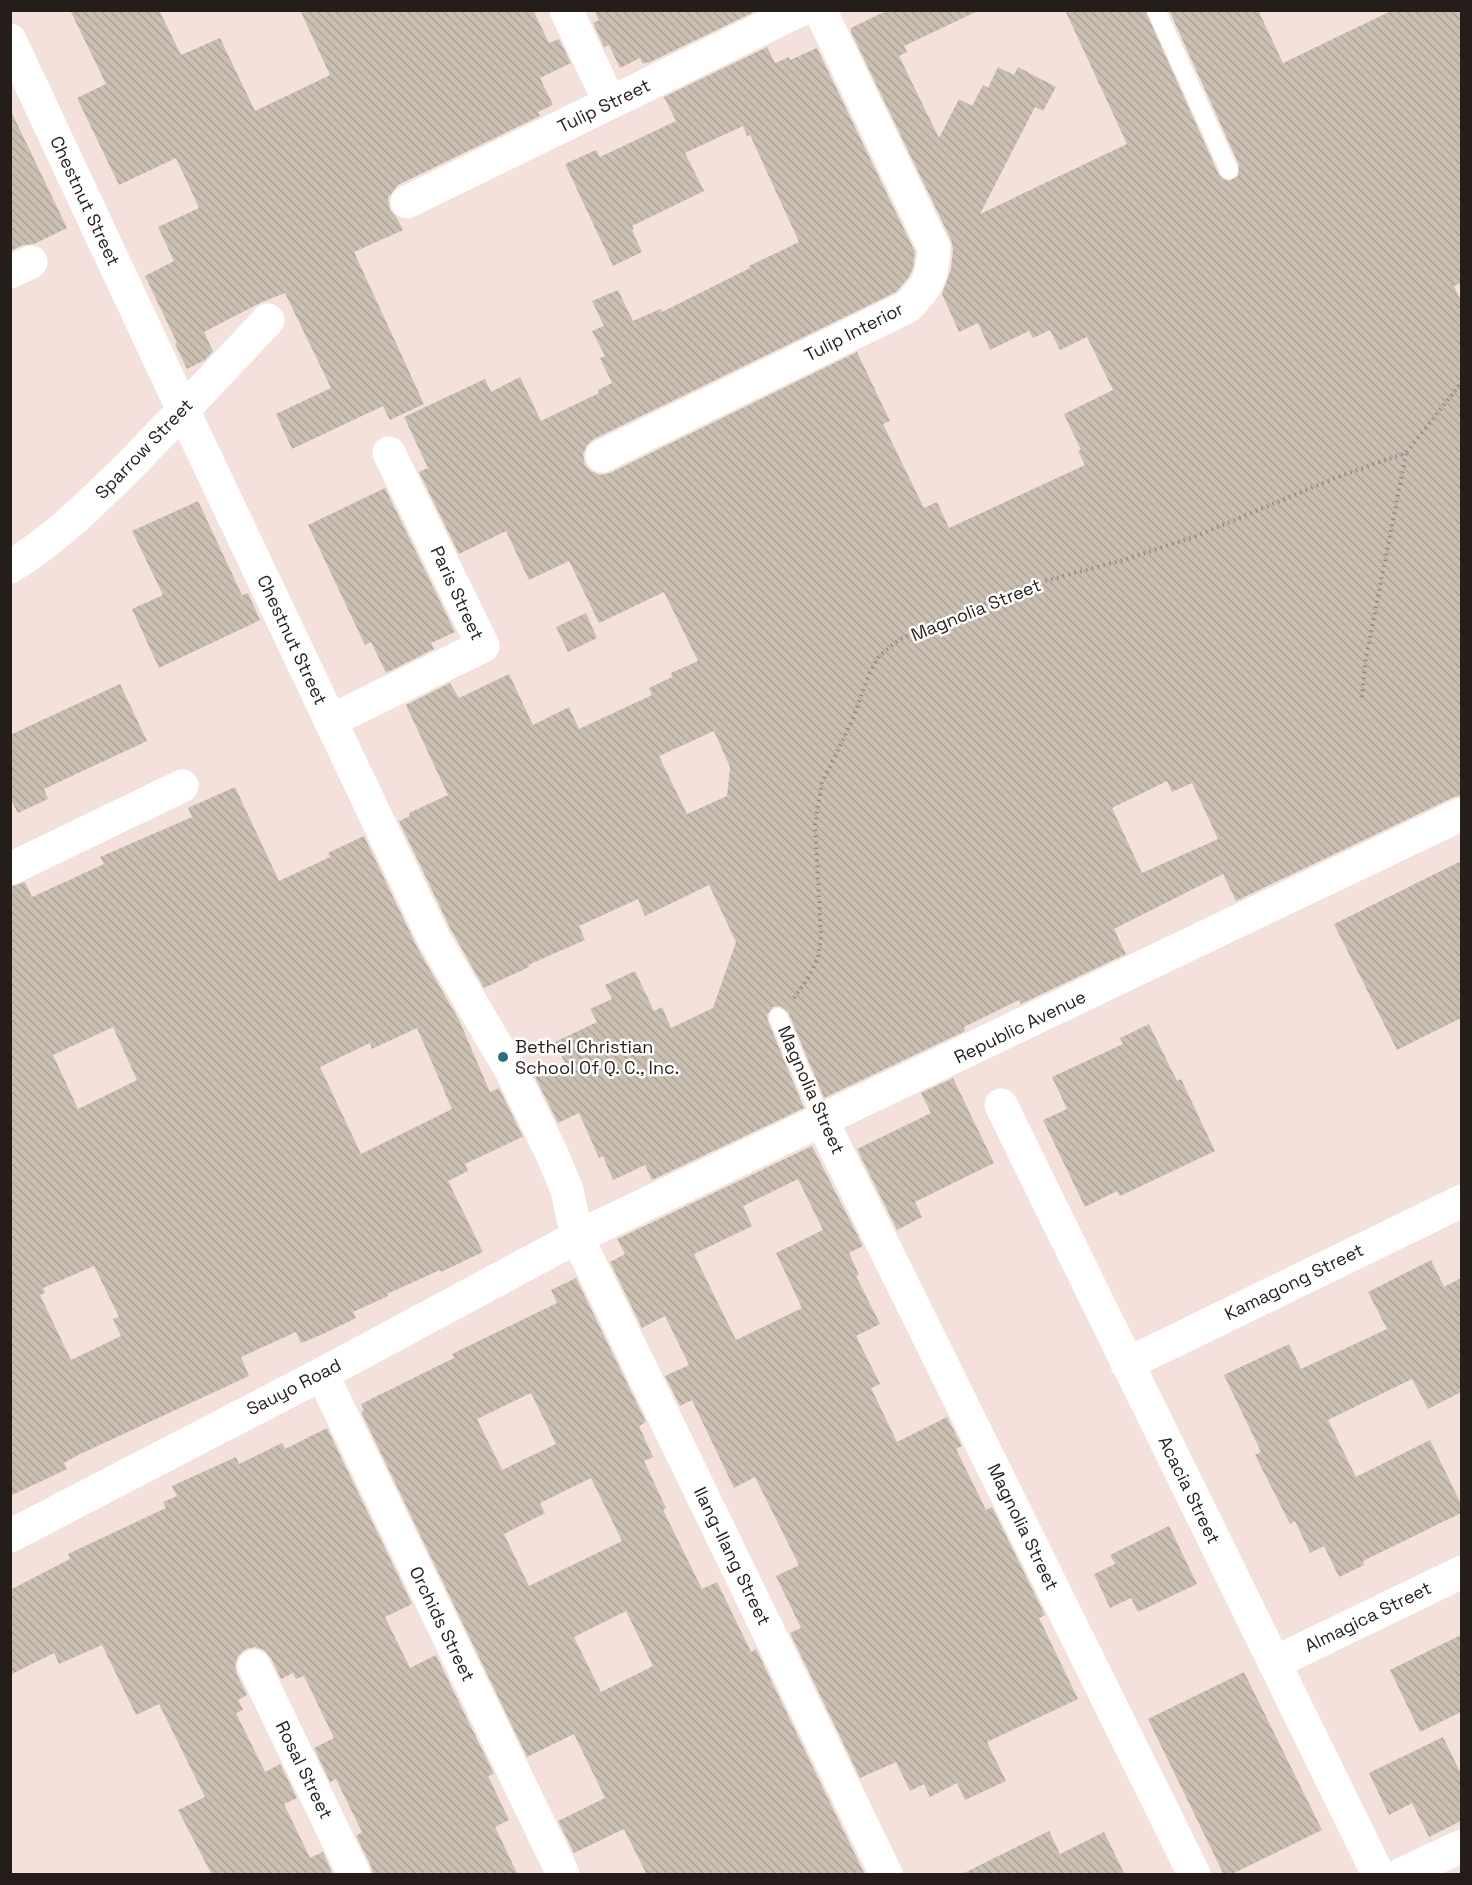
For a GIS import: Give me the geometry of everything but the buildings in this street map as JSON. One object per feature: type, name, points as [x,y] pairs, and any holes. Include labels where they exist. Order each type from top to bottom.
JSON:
[{"type":"street","points":[[566,10],[610,103]]},
{"type":"street","name":"Tulip Street","points":[[407,202],[800,10]]},
{"type":"street","name":"Tulip Interior","points":[[602,456],[907,307],[924,291],[933,270],[934,248],[820,10]]},
{"type":"street","name":"Chestnut Street","points":[[10,40],[434,939],[513,1074],[547,1144],[567,1190],[577,1237]]},
{"type":"street","name":"Sparrow Street","points":[[10,567],[36,551],[84,511],[183,411],[268,320]]},
{"type":"street","name":"Paris Street","points":[[330,721],[483,646],[389,453]]},
{"type":"street","points":[[10,869],[182,786]]},
{"type":"street","name":"Republic Avenue","points":[[577,1237],[1461,814]]},
{"type":"street","name":"Acacia Street","points":[[1001,1105],[1378,1875]]},
{"type":"street","name":"Magnolia Street","points":[[822,1121],[1194,1875]]},
{"type":"street","name":"Kamagong Street","points":[[1127,1364],[1461,1201]]},
{"type":"street","name":"Sauyo Road","points":[[10,1536],[322,1374],[577,1237]]},
{"type":"street","name":"Ilang-Ilang Street","points":[[577,1237],[886,1875]]},
{"type":"street","name":"Orchids Street","points":[[322,1374],[563,1875]]},
{"type":"street","name":"Almagica Street","points":[[1274,1663],[1461,1572]]},
{"type":"street","name":"Rosal Street","points":[[254,1666],[354,1875]]},
{"type":"street","points":[[1402,1875],[1461,1846]]},
{"type":"lane","points":[[1156,10],[1229,171]]},
{"type":"lane","name":"Magnolia Street","points":[[778,1017],[822,1121]]},
{"type":"path","points":[[1362,697],[1365,663],[1406,453],[1461,382]]},
{"type":"path","name":"Magnolia Street","points":[[778,1017],[801,989],[818,957],[821,937],[814,824],[822,783],[852,721],[869,674],[879,656],[900,640],[928,626],[972,610],[1022,587],[1109,564],[1194,537],[1335,478],[1406,453]]},
{"type":"place","name":"Bethel Christian School Of Q. C., Inc.","points":[[503,1057]]}]
